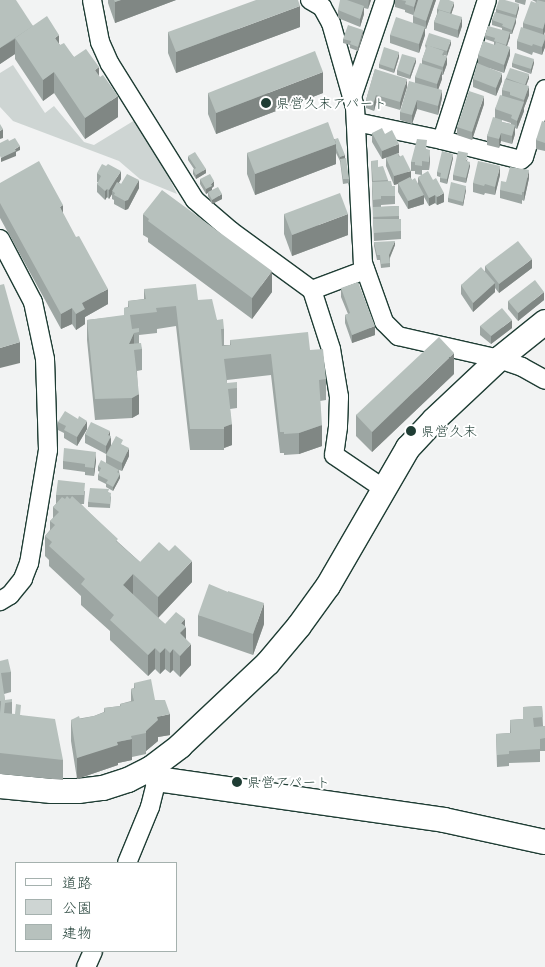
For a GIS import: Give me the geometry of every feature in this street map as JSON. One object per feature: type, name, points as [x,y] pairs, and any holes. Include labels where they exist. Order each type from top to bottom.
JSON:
[{"type":"street","points":[[92,0],[100,42],[110,64],[195,200],[231,230],[312,290],[332,348],[338,397],[338,428],[334,455],[384,489]]},
{"type":"street","points":[[310,0],[322,7],[330,23],[352,97],[356,122],[362,263],[384,322],[398,336],[499,359],[522,367],[545,380]]},
{"type":"street","points":[[352,97],[385,0]]},
{"type":"street","points":[[442,140],[487,0]]},
{"type":"street","points":[[356,122],[442,140],[521,160],[524,157],[545,89]]},
{"type":"street","points":[[0,239],[33,302],[44,359],[48,450],[29,563],[23,579],[10,595],[0,601]]},
{"type":"street","points":[[312,290],[365,270]]},
{"type":"street","points":[[127,862],[150,806],[154,774],[180,746],[268,662],[299,626],[328,586],[408,448],[434,420],[499,359],[545,322]]},
{"type":"street","points":[[0,786],[52,791],[78,791],[103,788],[154,774],[444,820],[545,842]]},
{"type":"street","points":[[86,967],[93,952]]},
{"type":"green space","points":[[13,65],[45,113],[54,106],[84,142],[94,145],[135,120],[157,153],[177,194],[140,179],[119,161],[13,121],[0,107],[0,73]]},
{"type":"building","points":[[0,0],[16,0],[33,26],[0,48]]},
{"type":"building","points":[[256,0],[298,0],[300,6],[176,52],[168,32]]},
{"type":"building","points":[[340,0],[347,0],[364,6],[360,19],[338,10]]},
{"type":"building","points":[[401,0],[416,0],[414,7],[405,4],[406,1]]},
{"type":"building","points":[[418,0],[433,0],[426,21],[413,16]]},
{"type":"building","points":[[440,0],[454,2],[450,13],[437,9]]},
{"type":"building","points":[[499,0],[519,4],[516,15],[496,9]]},
{"type":"building","points":[[537,0],[545,2],[543,29],[523,23],[531,1],[536,3]]},
{"type":"building","points":[[439,10],[462,17],[458,30],[434,22]]},
{"type":"building","points":[[495,12],[516,18],[512,30],[492,20]]},
{"type":"building","points":[[47,16],[59,35],[55,38],[60,45],[64,43],[74,57],[86,49],[99,67],[95,70],[100,77],[103,75],[118,96],[85,118],[54,72],[43,80],[15,38]]},
{"type":"building","points":[[396,17],[425,27],[419,44],[390,35]]},
{"type":"building","points":[[348,25],[363,30],[358,47],[350,44],[351,41],[343,39]]},
{"type":"building","points":[[488,26],[510,32],[506,45],[494,41],[495,38],[485,35]]},
{"type":"building","points":[[521,27],[545,35],[542,47],[517,41]]},
{"type":"building","points":[[429,33],[451,40],[447,51],[425,45]]},
{"type":"building","points":[[483,41],[495,45],[496,42],[510,47],[504,65],[478,55]]},
{"type":"building","points":[[427,45],[444,51],[442,55],[447,56],[443,67],[422,60]]},
{"type":"building","points":[[384,47],[399,52],[394,69],[379,64]]},
{"type":"building","points":[[315,51],[323,72],[216,113],[208,93]]},
{"type":"building","points":[[515,53],[534,59],[531,69],[512,63]]},
{"type":"building","points":[[402,54],[416,58],[410,75],[397,70]]},
{"type":"building","points":[[420,63],[442,70],[437,84],[415,77]]},
{"type":"building","points":[[477,63],[502,73],[496,88],[473,79]]},
{"type":"building","points":[[510,68],[529,74],[525,85],[506,78]]},
{"type":"building","points":[[375,69],[407,79],[400,102],[376,95],[374,102],[366,100]]},
{"type":"building","points":[[505,79],[529,86],[524,100],[502,90]]},
{"type":"building","points":[[409,81],[442,90],[438,106],[417,100],[412,115],[400,112]]},
{"type":"building","points":[[469,91],[484,96],[472,132],[457,127]]},
{"type":"building","points":[[500,95],[524,102],[517,121],[511,118],[512,115],[495,109]]},
{"type":"building","points":[[493,117],[502,120],[502,122],[515,125],[512,136],[501,133],[499,139],[487,136]]},
{"type":"building","points":[[542,121],[545,122],[545,143],[536,140]]},
{"type":"building","points":[[328,122],[336,144],[255,174],[247,153]]},
{"type":"building","points":[[382,128],[385,134],[392,130],[399,144],[382,151],[372,133]]},
{"type":"building","points":[[15,138],[20,146],[15,149],[16,151],[1,158],[0,143]]},
{"type":"building","points":[[338,138],[345,155],[340,157],[335,139]]},
{"type":"building","points":[[417,139],[427,140],[426,149],[430,150],[429,162],[422,161],[422,166],[411,162]]},
{"type":"building","points":[[442,151],[453,154],[447,179],[440,178],[441,173],[437,172]]},
{"type":"building","points":[[458,151],[468,153],[466,161],[470,162],[466,178],[453,175]]},
{"type":"building","points":[[195,152],[206,169],[196,175],[193,170],[196,168],[188,156]]},
{"type":"building","points":[[398,153],[399,157],[403,155],[411,171],[394,176],[386,158]]},
{"type":"building","points":[[346,158],[349,179],[343,179],[340,159]]},
{"type":"building","points":[[378,160],[378,167],[383,166],[388,180],[373,181],[371,161]]},
{"type":"building","points":[[39,161],[63,205],[60,207],[76,237],[79,236],[108,289],[82,303],[85,309],[76,314],[72,308],[61,314],[0,203],[0,183]]},
{"type":"building","points":[[478,161],[500,166],[495,187],[473,183]]},
{"type":"building","points":[[102,164],[106,166],[108,164],[121,171],[109,190],[105,191],[97,184],[101,176],[97,173]]},
{"type":"building","points":[[510,167],[529,170],[522,195],[500,190],[501,181],[506,182]]},
{"type":"building","points":[[428,171],[433,180],[436,178],[444,193],[437,197],[435,195],[429,198],[418,177]]},
{"type":"building","points":[[127,174],[139,180],[128,200],[125,201],[114,195],[115,193],[112,191],[117,182],[121,184]]},
{"type":"building","points":[[210,174],[214,181],[211,184],[212,186],[206,189],[200,179]]},
{"type":"building","points":[[410,177],[412,180],[415,178],[424,195],[408,201],[398,183]]},
{"type":"building","points":[[391,181],[392,186],[395,186],[395,196],[381,196],[381,199],[373,200],[372,182]]},
{"type":"building","points":[[451,182],[466,186],[463,202],[448,198]]},
{"type":"building","points":[[218,187],[222,194],[212,200],[208,192]]},
{"type":"building","points":[[162,190],[272,271],[252,298],[148,221],[149,219],[143,214]]},
{"type":"building","points":[[340,193],[348,214],[292,235],[284,214]]},
{"type":"building","points":[[399,206],[399,216],[373,217],[373,207]]},
{"type":"building","points":[[373,219],[401,219],[401,231],[374,233]]},
{"type":"building","points":[[395,241],[389,255],[390,263],[381,264],[380,255],[377,255],[374,242]]},
{"type":"building","points":[[518,241],[532,259],[499,284],[485,266]]},
{"type":"building","points":[[481,267],[495,283],[473,303],[461,285]]},
{"type":"building","points":[[535,280],[544,292],[518,313],[508,301]]},
{"type":"building","points":[[358,282],[375,326],[352,335],[345,315],[350,313],[341,288]]},
{"type":"building","points":[[4,284],[20,342],[0,348],[0,285]]},
{"type":"building","points":[[196,284],[198,300],[212,299],[217,320],[223,319],[224,329],[221,329],[222,346],[231,345],[230,340],[308,332],[310,350],[323,349],[326,379],[319,380],[322,425],[299,433],[284,434],[284,432],[280,432],[271,354],[224,359],[227,383],[237,382],[237,388],[228,389],[232,424],[224,427],[224,429],[190,429],[176,306],[156,308],[157,312],[130,315],[132,329],[139,328],[139,332],[134,333],[129,344],[141,343],[142,349],[134,350],[139,394],[132,398],[95,399],[87,320],[124,315],[124,308],[129,307],[128,301],[146,299],[144,289]]},
{"type":"building","points":[[502,308],[512,320],[491,336],[480,326]]},
{"type":"building","points":[[439,337],[454,353],[372,432],[356,415]]},
{"type":"building","points":[[65,411],[78,419],[79,416],[87,421],[77,437],[64,430],[66,426],[58,422]]},
{"type":"building","points":[[91,422],[110,431],[108,435],[111,436],[106,446],[85,434]]},
{"type":"building","points":[[116,436],[123,440],[121,444],[129,448],[122,463],[106,455]]},
{"type":"building","points":[[64,448],[96,452],[94,468],[85,467],[85,464],[63,461]]},
{"type":"building","points":[[101,460],[119,470],[117,472],[120,474],[113,487],[106,483],[108,480],[98,475],[101,468],[98,466]]},
{"type":"building","points":[[58,480],[85,483],[84,495],[56,495]]},
{"type":"building","points":[[90,488],[109,489],[108,492],[111,493],[110,504],[88,502]]},
{"type":"building","points":[[67,496],[70,499],[72,496],[118,539],[116,541],[140,562],[159,542],[169,551],[175,545],[192,561],[158,597],[133,574],[123,585],[165,624],[176,612],[185,619],[181,623],[186,627],[180,633],[191,644],[180,656],[173,649],[170,653],[165,648],[160,653],[155,648],[148,655],[110,620],[114,615],[81,584],[85,579],[49,546],[52,542],[45,536],[55,525],[50,521],[59,512],[53,507],[62,497],[65,499]]},
{"type":"building","points":[[209,584],[264,603],[253,634],[198,615]]},
{"type":"building","points":[[8,659],[11,672],[1,673],[5,700],[12,699],[12,702],[5,703],[4,713],[15,714],[16,704],[21,705],[20,715],[55,719],[63,760],[0,753],[0,661]]},
{"type":"building","points":[[151,679],[155,700],[165,700],[170,714],[157,717],[158,720],[146,733],[131,736],[132,739],[117,742],[118,745],[77,758],[71,720],[79,716],[80,719],[94,716],[105,712],[104,708],[121,706],[120,704],[134,701],[131,689],[135,688],[134,683]]},
{"type":"building","points":[[542,706],[543,717],[533,718],[534,727],[545,726],[545,738],[540,739],[540,749],[509,751],[509,754],[497,755],[496,734],[511,733],[510,720],[523,719],[523,707]]},
{"type":"place","name":"県営久末アパート","points":[[266,103]]},
{"type":"place","name":"県営久末","points":[[411,431]]},
{"type":"place","name":"県営アパート","points":[[237,782]]}]
